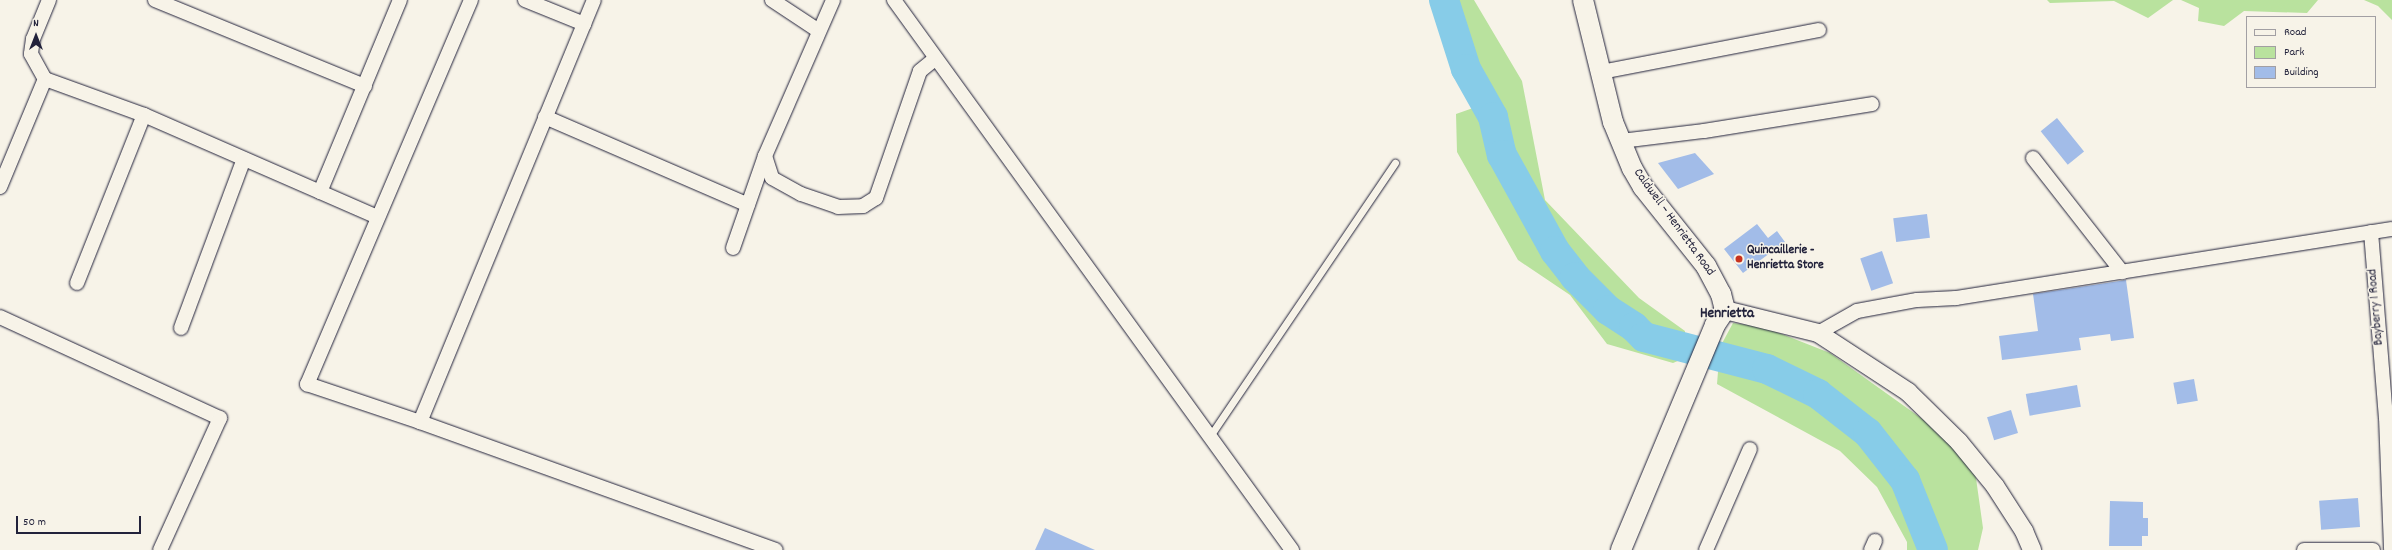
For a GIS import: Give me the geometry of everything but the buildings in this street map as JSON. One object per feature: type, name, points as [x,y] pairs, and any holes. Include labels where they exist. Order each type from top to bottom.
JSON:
[{"type":"main road","name":"Caldwell – Henrietta Road","points":[[1583,0],[1614,122],[1621,141],[1643,187],[1706,266],[1722,294],[1720,317]]},
{"type":"main road","points":[[1621,550],[1720,317]]},
{"type":"street","points":[[49,0],[33,40],[31,54],[45,79],[144,115],[378,218]]},
{"type":"street","points":[[154,0],[365,86]]},
{"type":"street","points":[[320,192],[400,0]]},
{"type":"street","points":[[471,0],[307,384],[420,422],[754,546],[776,550]]},
{"type":"street","points":[[525,0],[584,24]]},
{"type":"street","points":[[420,422],[594,0]]},
{"type":"street","points":[[772,0],[819,31]]},
{"type":"street","points":[[733,248],[765,156],[833,0]]},
{"type":"street","points":[[894,0],[935,59],[1292,550]]},
{"type":"street","points":[[1601,72],[1819,30]]},
{"type":"street","points":[[765,156],[772,178],[801,194],[838,207],[863,206],[876,198],[920,71],[935,59]]},
{"type":"street","points":[[0,187],[45,79]]},
{"type":"street","points":[[1621,141],[1704,131],[1872,104]]},
{"type":"street","points":[[77,283],[144,115]]},
{"type":"street","points":[[545,117],[748,205]]},
{"type":"street","points":[[2033,158],[2122,272]]},
{"type":"street","points":[[180,328],[244,159]]},
{"type":"street","points":[[1818,333],[1857,311],[1917,300],[1956,298],[2392,229]]},
{"type":"street","name":"Bayberry 1 Road","points":[[2371,232],[2389,417],[2391,550]]},
{"type":"street","points":[[0,317],[220,418],[160,550]]},
{"type":"street","points":[[1720,317],[1818,333],[1908,392],[1960,442],[1998,491],[2024,530],[2032,550]]},
{"type":"street","points":[[1706,550],[1750,449]]},
{"type":"street","points":[[2304,550],[2373,550]]},
{"type":"lane","points":[[1210,436],[1395,163]]},
{"type":"green space","points":[[1455,0],[1474,0],[1522,81],[1545,200],[1639,298],[1685,331],[1685,358],[1673,363],[1607,344],[1570,295],[1518,260],[1457,152],[1456,114],[1493,101]]},
{"type":"green space","points":[[2047,0],[2173,0],[2148,18],[2114,1],[2050,3]]},
{"type":"green space","points":[[2181,0],[2318,0],[2307,13],[2244,11],[2224,26],[2198,21],[2199,8]]},
{"type":"green space","points":[[2364,0],[2392,0],[2392,20],[2378,6]]},
{"type":"green space","points":[[1733,323],[1764,327],[1830,353],[1949,438],[1975,471],[1983,528],[1978,550],[1907,550],[1907,542],[1877,487],[1840,451],[1717,384],[1720,347]]},
{"type":"waterway","points":[[1444,0],[1466,69],[1493,117],[1502,155],[1555,251],[1575,277],[1608,310],[1634,327],[1644,337],[1767,369],[1818,394],[1868,433],[1905,480],[1933,550]]},
{"type":"place","name":"Quincaillerie - Henrietta Store","points":[[1739,259]]},
{"type":"district","name":"Henrietta","points":[[1727,315]]}]
